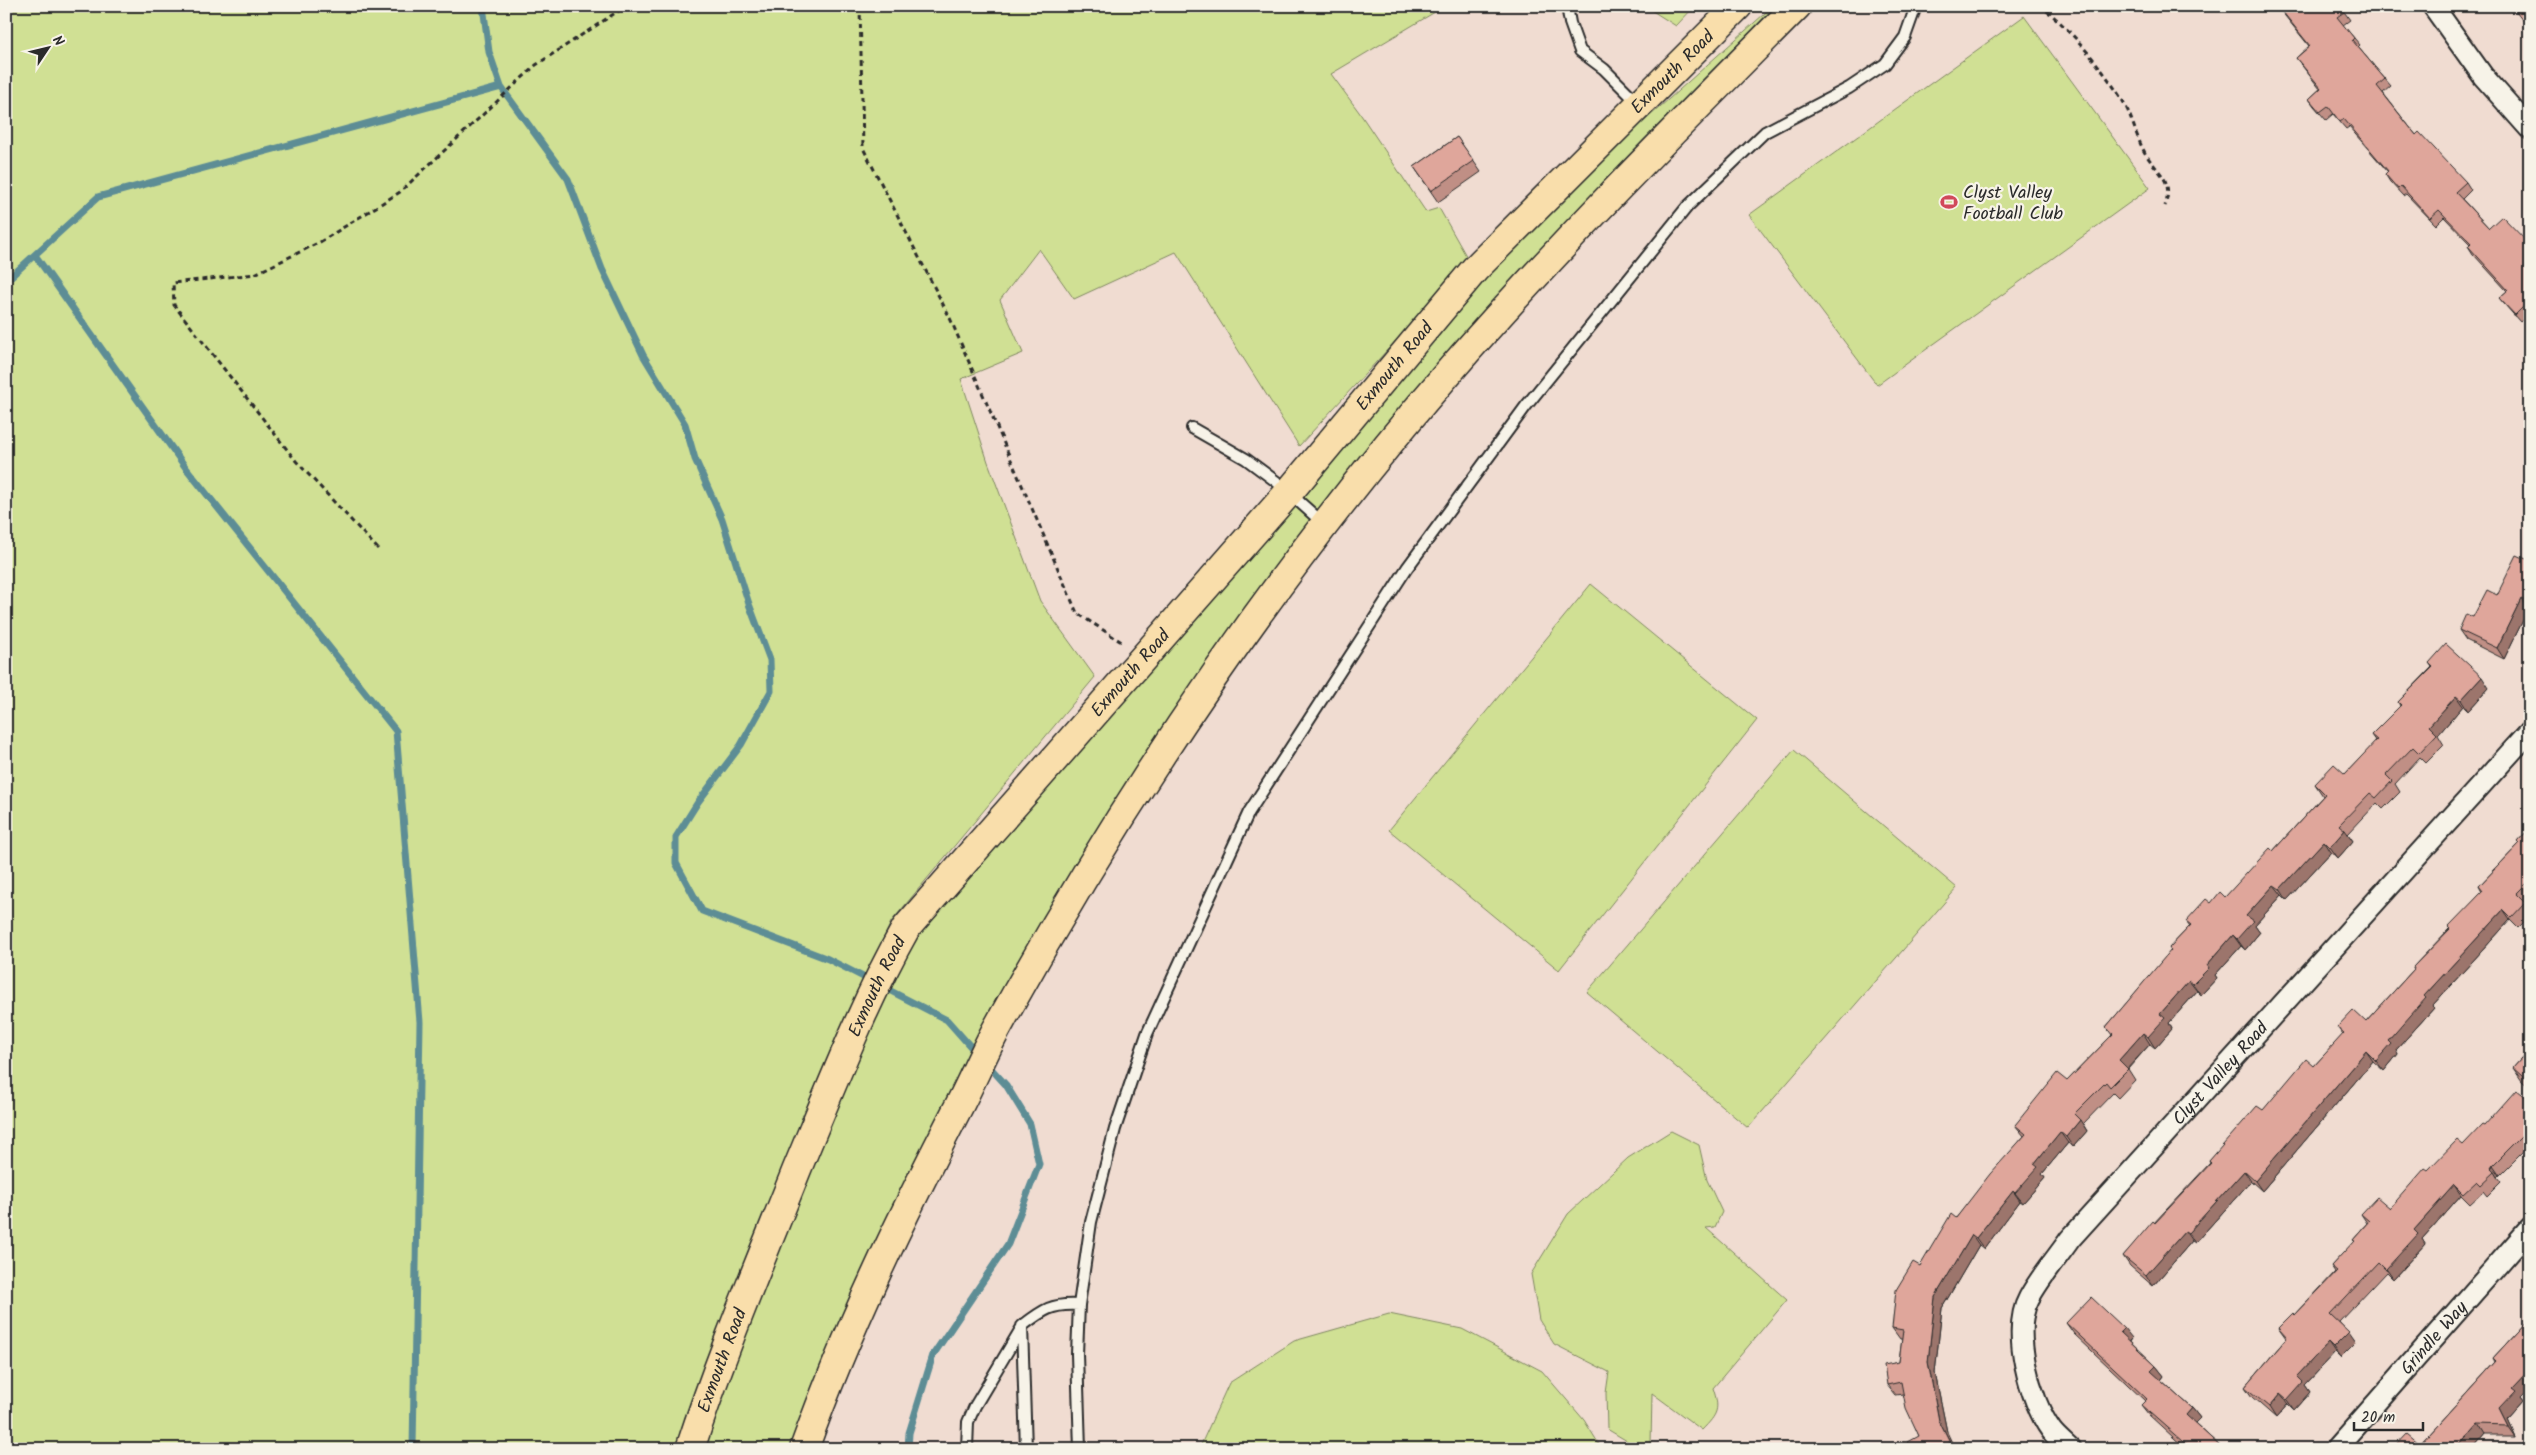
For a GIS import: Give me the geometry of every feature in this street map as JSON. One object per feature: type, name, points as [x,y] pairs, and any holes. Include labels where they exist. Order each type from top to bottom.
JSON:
[{"type":"highway","name":"Exmouth Road","points":[[690,1449],[718,1364],[834,1078],[886,964],[906,928],[1288,492],[1475,269],[1738,6]]},
{"type":"highway","points":[[804,1449],[855,1322],[903,1214],[994,1034],[1060,918],[1136,795],[1224,665],[1324,524],[1454,366],[1553,257],[1797,6]]},
{"type":"street","points":[[2433,6],[2483,76],[2530,128]]},
{"type":"street","name":"Clyst Valley Road","points":[[2070,1449],[2051,1430],[2038,1406],[2025,1365],[2021,1326],[2028,1299],[2077,1231],[2530,731]]},
{"type":"street","name":"Grindle Way","points":[[2336,1449],[2530,1228]]},
{"type":"lane","points":[[1567,6],[1570,24],[1580,51],[1604,69],[1640,105]]},
{"type":"lane","points":[[1080,1449],[1077,1354],[1079,1305],[1091,1222],[1115,1128],[1147,1034],[1254,804],[1407,568],[1526,406],[1687,207],[1765,132],[1849,88],[1885,64],[1905,37],[1916,6]]},
{"type":"lane","points":[[1192,428],[1246,459],[1288,492],[1324,524]]},
{"type":"lane","points":[[967,1449],[968,1422],[975,1406],[1022,1326],[1052,1306],[1062,1304],[1079,1305]]},
{"type":"lane","points":[[1022,1326],[1026,1449]]},
{"type":"path","points":[[378,549],[296,461],[174,305],[173,283],[255,274],[320,242],[400,192],[536,65],[626,6]]},
{"type":"path","points":[[860,6],[863,148],[950,318],[1077,613],[1144,657]]},
{"type":"path","points":[[2039,6],[2050,12],[2090,57],[2125,104],[2146,154],[2166,182],[2169,192],[2165,206]]},
{"type":"green space","points":[[6,6],[1445,6],[1331,74],[1359,112],[1426,212],[1439,208],[1469,261],[1299,446],[1176,252],[1074,299],[1039,249],[1000,300],[1023,353],[961,379],[988,462],[1040,601],[1095,677],[891,922],[831,1053],[747,1255],[679,1449],[6,1449]]},
{"type":"green space","points":[[1655,6],[1695,6],[1676,26],[1651,10]]},
{"type":"green space","points":[[1775,6],[1633,154],[1180,705],[1118,796],[1069,884],[791,1449],[701,1449],[766,1277],[847,1081],[914,934],[1417,349],[1547,208]]},
{"type":"green space","name":"Clyst Valley Football Club","points":[[2024,16],[2150,188],[1877,385],[1749,215]]},
{"type":"green space","points":[[1591,584],[1757,720],[1559,970],[1389,830]]},
{"type":"green space","points":[[1794,750],[1957,888],[1748,1128],[1587,992]]},
{"type":"green space","points":[[1671,1131],[1699,1145],[1707,1180],[1722,1212],[1715,1227],[1706,1228],[1787,1300],[1713,1388],[1717,1406],[1716,1411],[1702,1430],[1652,1393],[1651,1444],[1632,1444],[1607,1429],[1606,1393],[1609,1372],[1554,1344],[1539,1320],[1531,1274],[1568,1214],[1628,1158]]},
{"type":"green space","points":[[1389,1314],[1462,1329],[1542,1371],[1584,1420],[1602,1449],[1199,1449],[1229,1383],[1294,1341]]},
{"type":"building","points":[[2278,6],[2340,6],[2344,12],[2337,17],[2354,38],[2352,40],[2385,79],[2377,86],[2416,135],[2419,132],[2466,182],[2455,192],[2489,228],[2502,216],[2530,245],[2530,312],[2524,306],[2515,315],[2499,298],[2508,290],[2468,246],[2471,243],[2439,210],[2430,218],[2401,186],[2398,189],[2385,174],[2388,171],[2344,119],[2340,122],[2328,106],[2320,112],[2309,99],[2321,88],[2296,58],[2310,46]]},
{"type":"building","points":[[2519,6],[2530,6],[2530,29],[2516,11],[2520,8]]},
{"type":"building","points":[[1457,137],[1474,161],[1431,191],[1414,167]]},
{"type":"building","points":[[2517,555],[2526,559],[2530,555],[2530,603],[2521,599],[2497,648],[2459,630],[2466,614],[2473,617],[2487,590],[2497,595]]},
{"type":"building","points":[[2446,644],[2482,677],[2461,700],[2456,696],[2429,726],[2437,734],[2419,753],[2413,747],[2386,775],[2392,781],[2376,798],[2370,793],[2339,825],[2345,830],[2330,847],[2324,841],[2280,889],[2274,885],[2246,916],[2253,921],[2237,939],[2233,935],[2207,965],[2209,968],[2193,984],[2189,981],[2160,1014],[2165,1018],[2148,1037],[2143,1033],[2119,1060],[2128,1069],[2110,1087],[2106,1082],[2074,1114],[2080,1120],[2066,1137],[2060,1132],[2034,1164],[2038,1167],[2015,1193],[2013,1191],[1976,1238],[1972,1235],[1935,1297],[1928,1362],[1939,1421],[1953,1449],[1911,1449],[1908,1442],[1919,1436],[1906,1408],[1901,1382],[1887,1385],[1884,1365],[1899,1362],[1903,1330],[1892,1328],[1896,1290],[1913,1262],[1920,1266],[1951,1214],[1956,1218],[1990,1174],[2026,1134],[2015,1125],[2057,1073],[2067,1081],[2113,1034],[2106,1027],[2171,950],[2169,948],[2191,925],[2186,921],[2206,899],[2211,903],[2220,892],[2225,897],[2270,848],[2273,851],[2325,794],[2315,784],[2334,764],[2345,774],[2377,740],[2371,735],[2401,705],[2398,702],[2433,667],[2429,663]]},
{"type":"building","points":[[2530,828],[2530,880],[2516,894],[2525,903],[2511,918],[2503,910],[2424,996],[2426,998],[2388,1041],[2391,1044],[2376,1061],[2366,1051],[2255,1181],[2244,1171],[2188,1233],[2185,1231],[2146,1275],[2123,1256],[2153,1221],[2155,1223],[2211,1163],[2209,1161],[2257,1106],[2263,1110],[2306,1059],[2314,1066],[2344,1033],[2337,1027],[2353,1010],[2366,1022],[2414,969],[2413,967],[2450,929],[2448,927],[2483,891],[2479,886],[2520,843],[2518,841]]},
{"type":"building","points":[[2530,1049],[2530,1083],[2513,1068]]},
{"type":"building","points":[[2516,1090],[2530,1101],[2530,1128],[2493,1165],[2491,1168],[2495,1172],[2481,1185],[2477,1181],[2463,1194],[2454,1185],[2414,1230],[2418,1234],[2386,1269],[2379,1262],[2330,1314],[2349,1332],[2333,1348],[2328,1343],[2297,1376],[2303,1382],[2287,1400],[2280,1394],[2269,1407],[2245,1387],[2287,1338],[2278,1328],[2293,1313],[2295,1315],[2337,1271],[2331,1266],[2355,1240],[2353,1239],[2369,1221],[2361,1214],[2377,1197],[2390,1208],[2425,1168],[2428,1170],[2457,1140],[2463,1145],[2482,1125],[2484,1126]]},
{"type":"building","points":[[2091,1297],[2124,1328],[2120,1332],[2156,1366],[2151,1371],[2192,1408],[2186,1415],[2223,1449],[2191,1449],[2141,1405],[2147,1399],[2066,1323]]},
{"type":"building","points":[[2530,1318],[2530,1368],[2511,1388],[2515,1391],[2499,1408],[2508,1426],[2478,1425],[2457,1449],[2393,1449],[2408,1433],[2421,1444],[2496,1361],[2493,1358]]},
{"type":"waterway","points":[[483,6],[489,52],[501,87],[568,179],[602,269],[643,355],[685,424],[695,459],[722,519],[749,604],[770,660],[771,691],[741,745],[698,802],[676,837],[676,863],[702,911],[828,959],[873,982]]},
{"type":"waterway","points":[[6,281],[98,197],[501,87]]},
{"type":"waterway","points":[[35,255],[186,468],[396,731],[420,1022],[413,1449]]},
{"type":"waterway","points":[[883,987],[947,1020],[978,1055]]},
{"type":"waterway","points":[[908,1449],[909,1433],[933,1355],[1008,1244],[1039,1164],[1030,1124],[1006,1085],[986,1063]]},
{"type":"place","name":"Clyst Valley Football Club","points":[[1949,202]]}]
